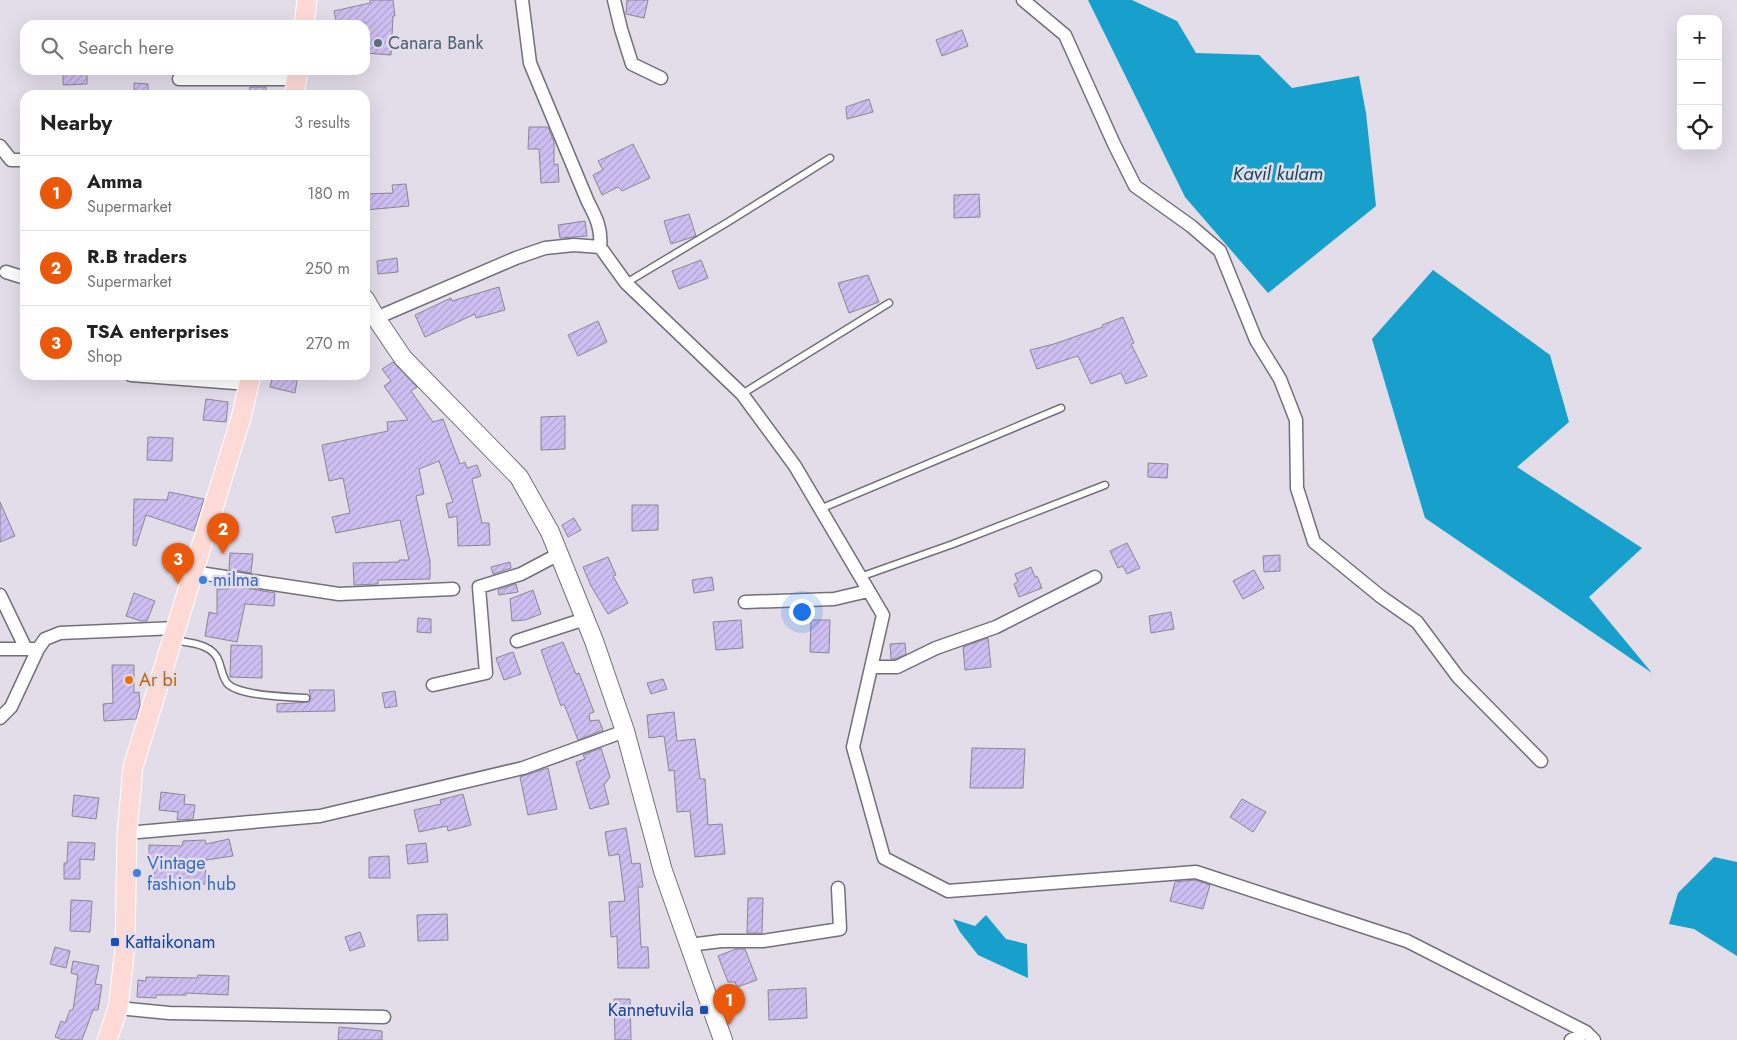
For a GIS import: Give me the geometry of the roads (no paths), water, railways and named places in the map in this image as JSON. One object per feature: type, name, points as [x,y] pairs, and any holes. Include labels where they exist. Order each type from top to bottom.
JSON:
[{"type":"main road","points":[[305,20],[307,0]]},
{"type":"main road","points":[[370,308],[403,358],[519,477],[550,532],[585,619],[625,732],[663,871],[723,1040]]},
{"type":"main road","points":[[107,1040],[118,1008],[125,948],[127,833],[132,767],[241,418],[250,380]]},
{"type":"street","points":[[522,0],[530,63],[588,202],[598,219],[601,237],[600,247],[626,283],[742,394],[796,466],[883,616],[853,747],[884,858],[948,891],[1196,872],[1407,941],[1590,1036]]},
{"type":"street","points":[[614,0],[620,29],[632,64],[661,78]]},
{"type":"street","points":[[1023,0],[1065,35],[1110,136],[1135,186],[1191,226],[1220,251],[1256,340],[1280,379],[1296,420],[1297,488],[1314,542],[1380,596],[1416,622],[1458,677],[1541,761]]},
{"type":"street","points":[[179,79],[295,86]]},
{"type":"street","points":[[0,146],[10,160],[20,160]]},
{"type":"street","points":[[376,318],[516,258],[545,248],[574,245],[600,247]]},
{"type":"street","points":[[6,272],[20,276]]},
{"type":"street","points":[[433,685],[486,673],[479,587],[521,574],[559,554]]},
{"type":"street","points":[[193,572],[340,594],[453,589]]},
{"type":"street","points":[[871,667],[897,667],[936,648],[996,627],[1095,578]]},
{"type":"street","points":[[744,602],[834,599],[868,591]]},
{"type":"street","points":[[0,595],[32,649]]},
{"type":"street","points":[[518,641],[585,619]]},
{"type":"street","points":[[0,718],[10,707],[32,649],[45,639],[60,633],[174,634]]},
{"type":"street","points":[[0,649],[32,649]]},
{"type":"street","points":[[127,833],[320,816],[523,768],[625,732]]},
{"type":"street","points":[[689,945],[721,941],[763,941],[840,929],[838,888]]},
{"type":"street","points":[[118,1008],[169,1013],[384,1017]]},
{"type":"street","points":[[1570,1040],[1590,1036]]},
{"type":"lane","points":[[626,283],[830,158]]},
{"type":"lane","points":[[742,394],[889,303]]},
{"type":"lane","points":[[820,509],[1061,408]]},
{"type":"lane","points":[[860,577],[953,544],[1104,485]]},
{"type":"lane","points":[[174,634],[204,646],[217,656],[227,683],[238,690],[268,696],[306,698]]},
{"type":"water","name":"Kavil kulam","points":[[1088,0],[1132,0],[1177,21],[1196,53],[1259,55],[1292,88],[1359,76],[1366,113],[1376,206],[1268,293],[1185,197]]},
{"type":"water","points":[[1433,270],[1550,355],[1569,422],[1517,467],[1642,548],[1589,597],[1652,673],[1425,518],[1372,339]]},
{"type":"water","points":[[1714,857],[1737,862],[1737,956],[1694,929],[1669,924],[1678,893]]},
{"type":"water","points":[[986,915],[1006,939],[1027,944],[1028,978],[978,955],[960,932],[953,919],[975,926]]},
{"type":"place","name":"Canara Bank","points":[[378,43]]},
{"type":"place","name":"R.B traders","points":[[223,554]]},
{"type":"place","name":"milma","points":[[203,580]]},
{"type":"place","name":"TSA enterprises","points":[[178,584]]},
{"type":"place","name":"Ar bi","points":[[129,680]]},
{"type":"place","name":"Vintage fashion hub","points":[[137,873]]},
{"type":"place","name":"Kattaikonam","points":[[115,942]]},
{"type":"place","name":"Kannetuvila","points":[[704,1010]]},
{"type":"place","name":"Amma","points":[[729,1025]]}]
